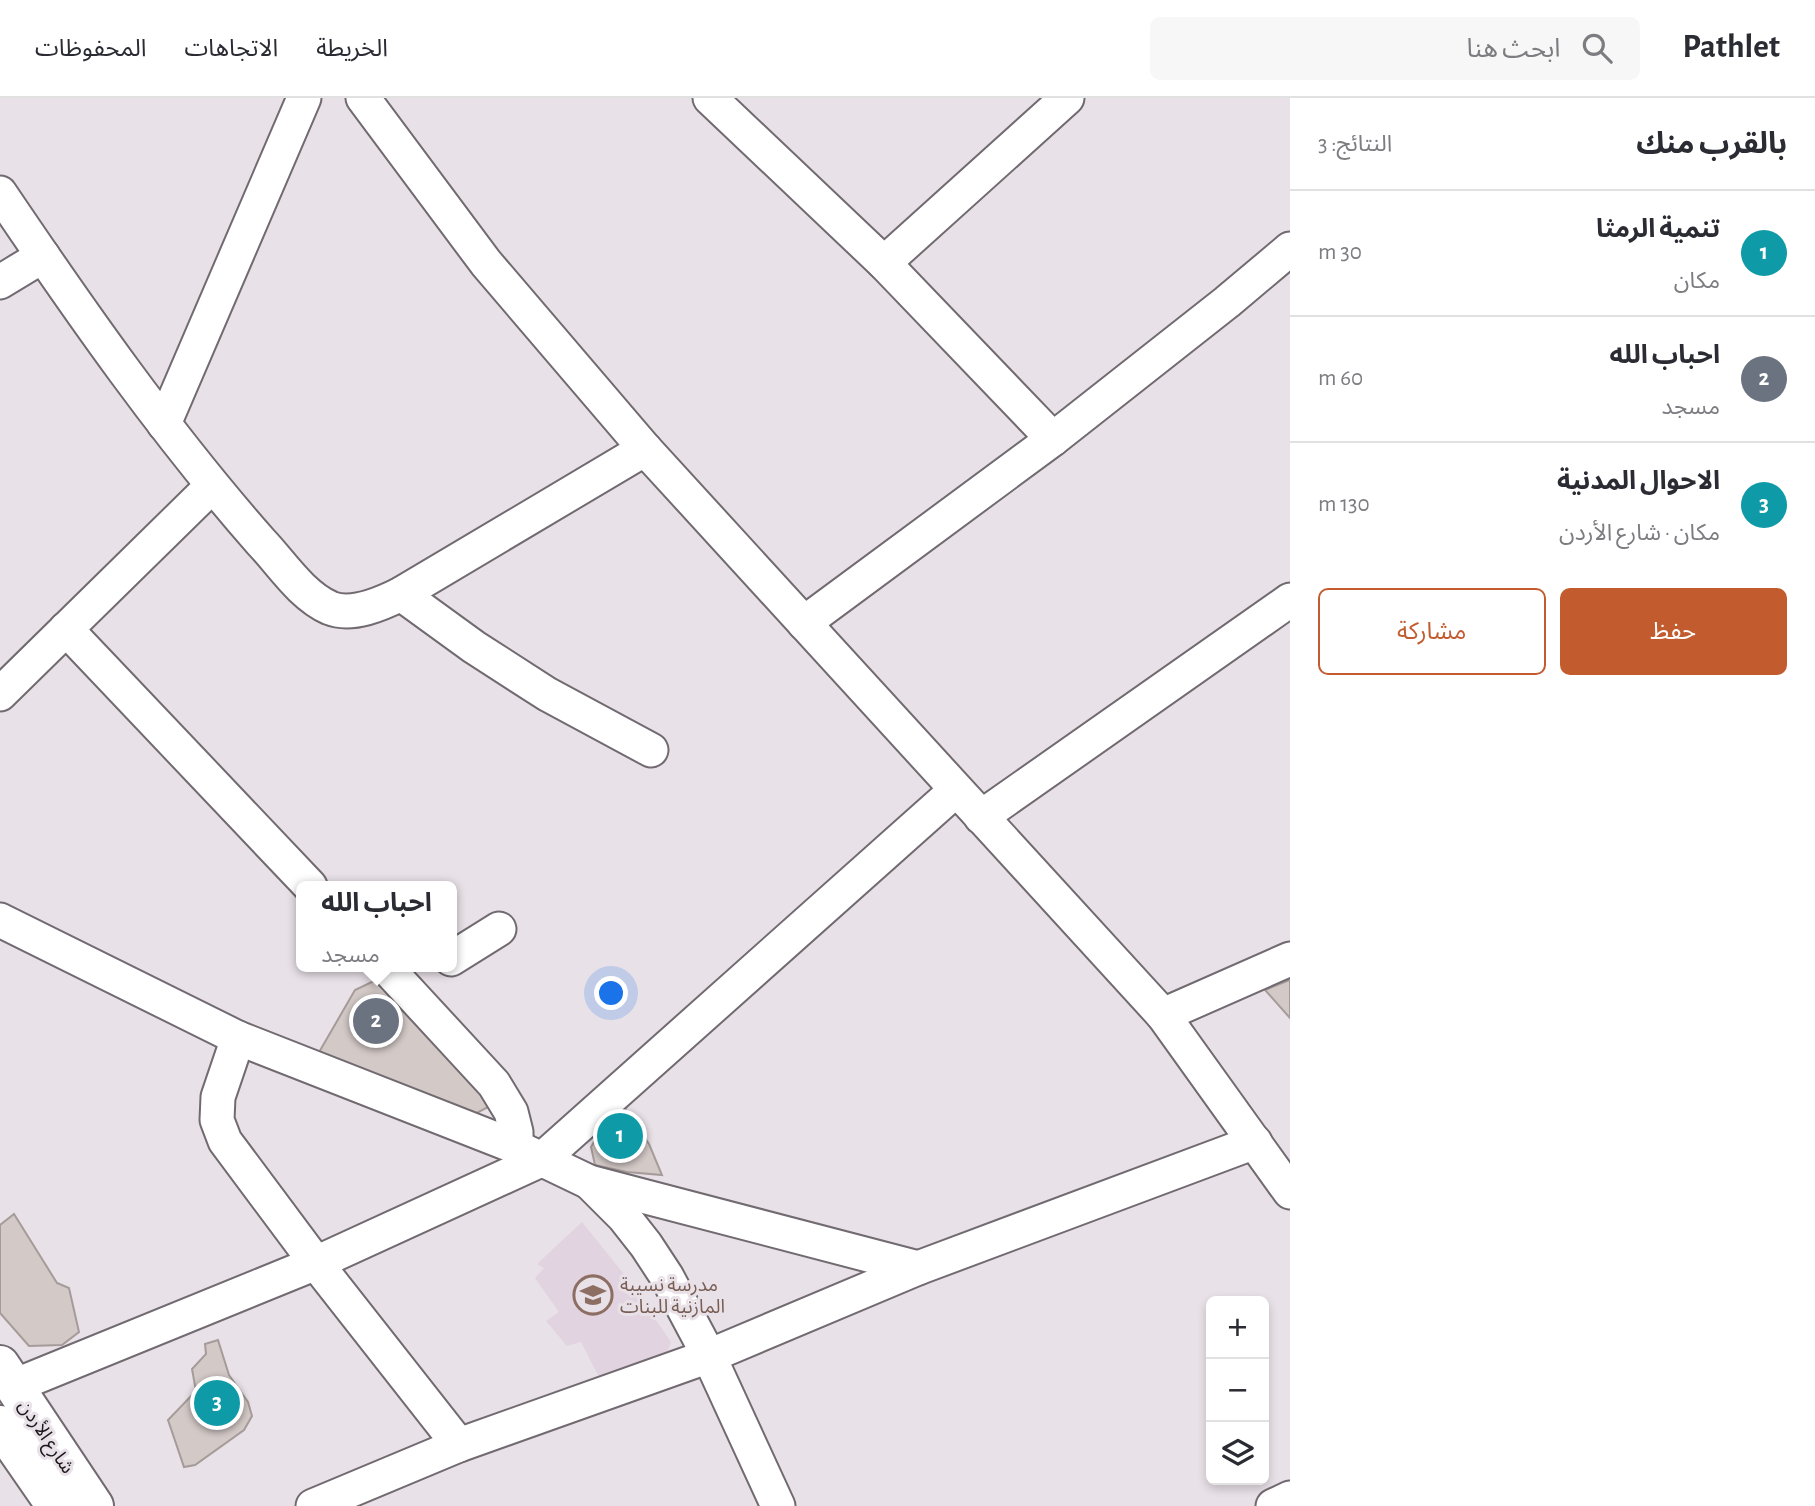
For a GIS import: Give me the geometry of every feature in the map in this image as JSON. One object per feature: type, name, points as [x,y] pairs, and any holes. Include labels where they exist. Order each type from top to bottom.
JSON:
[{"type":"highway","name":"شارع الأردن","points":[[7,1376],[94,1506]]},
{"type":"highway","name":"شارع الأردن","points":[[0,1425],[55,1506]]},
{"type":"street","points":[[164,424],[304,98]]},
{"type":"street","points":[[363,98],[486,263],[645,449],[1163,1015],[1270,1150],[1290,1192]]},
{"type":"street","points":[[884,262],[1067,98]]},
{"type":"street","points":[[729,105],[1053,439]]},
{"type":"street","points":[[0,193],[164,424],[212,486],[310,597],[332,609],[348,611],[378,605],[401,594],[645,449]]},
{"type":"street","points":[[804,624],[1053,439],[1290,249]]},
{"type":"street","points":[[0,282],[43,256]]},
{"type":"street","points":[[0,694],[212,486]]},
{"type":"street","points":[[401,594],[474,647],[547,694],[651,750]]},
{"type":"street","points":[[981,817],[1290,600]]},
{"type":"street","points":[[66,629],[305,881]]},
{"type":"street","points":[[7,1376],[316,1264],[528,1153],[956,790]]},
{"type":"street","points":[[0,920],[238,1038],[528,1153],[589,1182],[918,1268]]},
{"type":"street","points":[[457,955],[499,929]]},
{"type":"street","points":[[1163,1015],[1290,959]]},
{"type":"street","points":[[418,972],[396,977],[494,1084],[511,1112],[516,1132],[528,1153]]},
{"type":"street","points":[[238,1038],[218,1097],[217,1119],[225,1141],[316,1264],[459,1445]]},
{"type":"street","points":[[313,1506],[459,1445],[709,1356],[918,1268],[1270,1150]]},
{"type":"street","points":[[589,1182],[624,1217],[667,1277],[709,1356],[778,1506]]},
{"type":"street","points":[[1272,1506],[1290,1498]]},
{"type":"shaded area","name":"مدرسة نسيبة المازنية للبنات","points":[[582,1222],[627,1278],[671,1342],[668,1350],[639,1370],[602,1383],[581,1342],[567,1346],[546,1321],[559,1312],[535,1278],[544,1268],[537,1264]]},
{"type":"building","points":[[376,980],[486,1096],[490,1106],[475,1114],[318,1054],[355,990]]},
{"type":"building","points":[[1290,980],[1290,1018],[1265,990]]},
{"type":"building","points":[[626,1110],[649,1144],[662,1175],[627,1172],[595,1165],[591,1147],[603,1128]]},
{"type":"building","points":[[14,1214],[57,1283],[69,1288],[79,1332],[62,1345],[29,1346],[0,1313],[0,1225]]},
{"type":"building","points":[[218,1340],[229,1375],[248,1402],[252,1416],[244,1430],[195,1465],[184,1467],[168,1420],[196,1391],[192,1369],[206,1354],[205,1344]]},
{"type":"place","name":"احباب الله","points":[[376,1021]]},
{"type":"place","name":"تنمية الرمثا","points":[[620,1136]]},
{"type":"place","name":"مدرسة نسيبة المازنية للبنات","points":[[593,1295]]},
{"type":"place","name":"الاحوال المدنية","points":[[217,1403]]}]
